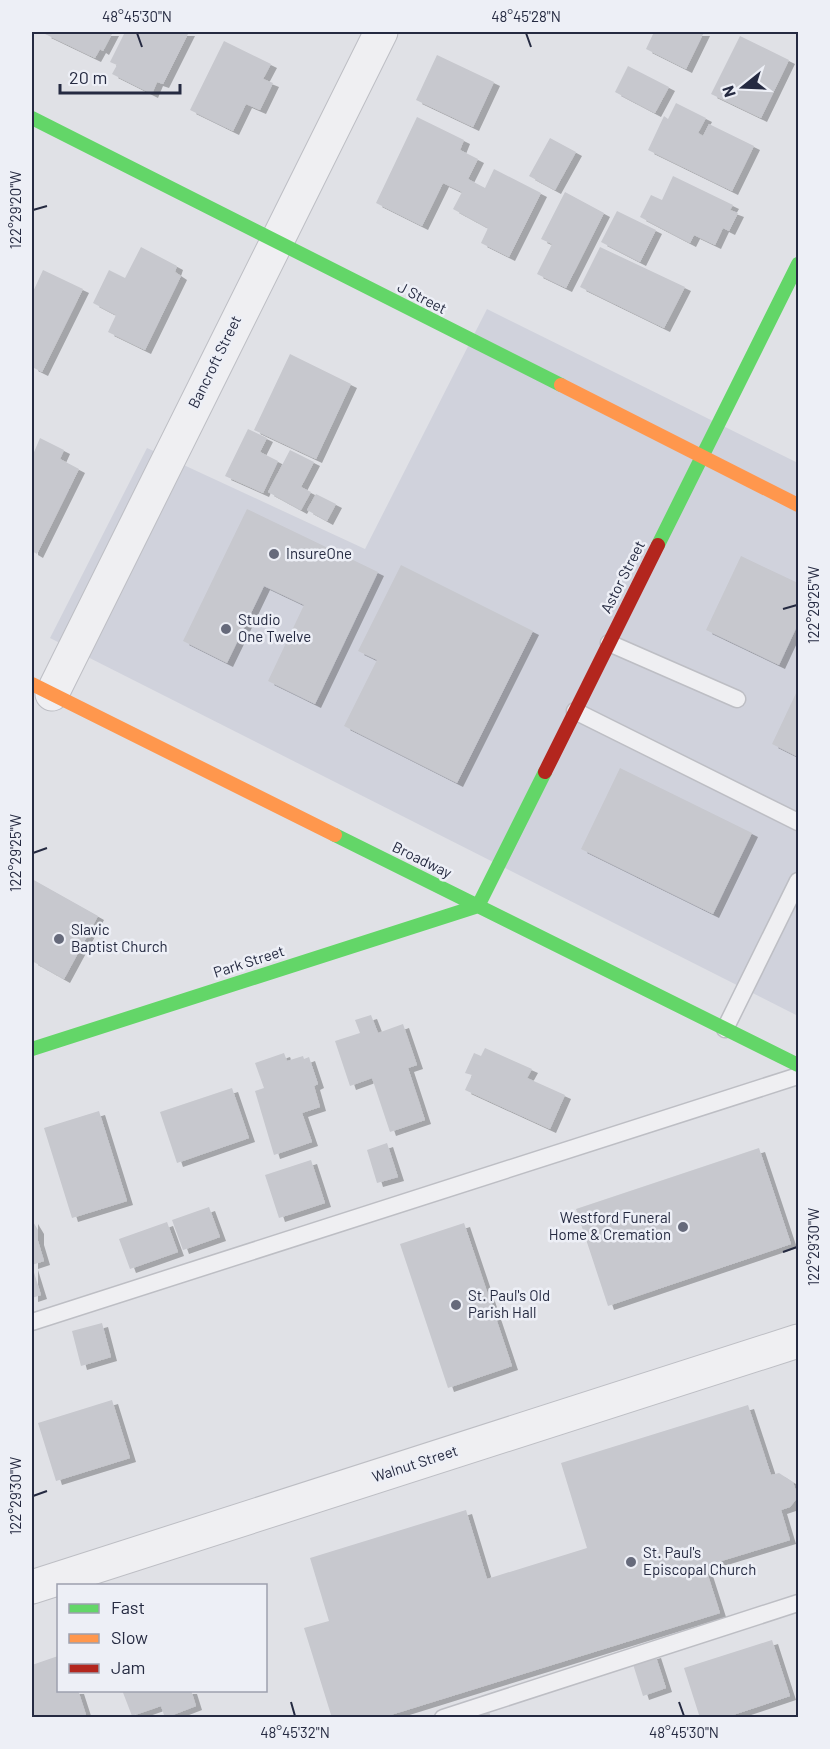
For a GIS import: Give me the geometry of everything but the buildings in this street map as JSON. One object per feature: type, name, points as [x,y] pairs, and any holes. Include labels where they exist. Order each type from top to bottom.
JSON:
[{"type":"street","name":"Bancroft Street","points":[[42,689],[275,242],[381,32]]},
{"type":"street","name":"J Street","points":[[32,118],[798,505]]},
{"type":"street","name":"Astor Street","points":[[478,906],[798,264]]},
{"type":"street","name":"Broadway","points":[[42,689],[798,1065]]},
{"type":"street","name":"Park Street","points":[[32,1049],[478,906]]},
{"type":"street","name":"Walnut Street","points":[[32,1587],[798,1341]]},
{"type":"lane","points":[[609,643],[737,699]]},
{"type":"lane","points":[[575,711],[798,822]]},
{"type":"lane","points":[[725,1029],[798,881]]},
{"type":"lane","points":[[32,1322],[798,1076]]},
{"type":"lane","points":[[443,1718],[798,1603]]},
{"type":"shaded area","points":[[487,309],[798,463],[798,1016],[50,638],[147,448],[365,549]]},
{"type":"traffic: fast","points":[[32,118],[561,385]]},
{"type":"traffic: fast","points":[[658,545],[798,264]]},
{"type":"traffic: fast","points":[[32,1049],[478,906],[545,772]]},
{"type":"traffic: fast","points":[[335,835],[798,1065]]},
{"type":"traffic: slow","points":[[561,385],[798,505]]},
{"type":"traffic: slow","points":[[32,684],[335,835]]},
{"type":"traffic: jam","points":[[545,772],[658,545]]},
{"type":"place","name":"InsureOne","points":[[274,554]]},
{"type":"place","name":"Studio One Twelve","points":[[226,629]]},
{"type":"place","name":"Slavic Baptist Church","points":[[59,939]]},
{"type":"place","name":"Westford Funeral Home & Cremation","points":[[683,1227]]},
{"type":"place","name":"St. Paul's Old Parish Hall","points":[[456,1305]]},
{"type":"place","name":"St. Paul's Episcopal Church","points":[[631,1562]]}]
